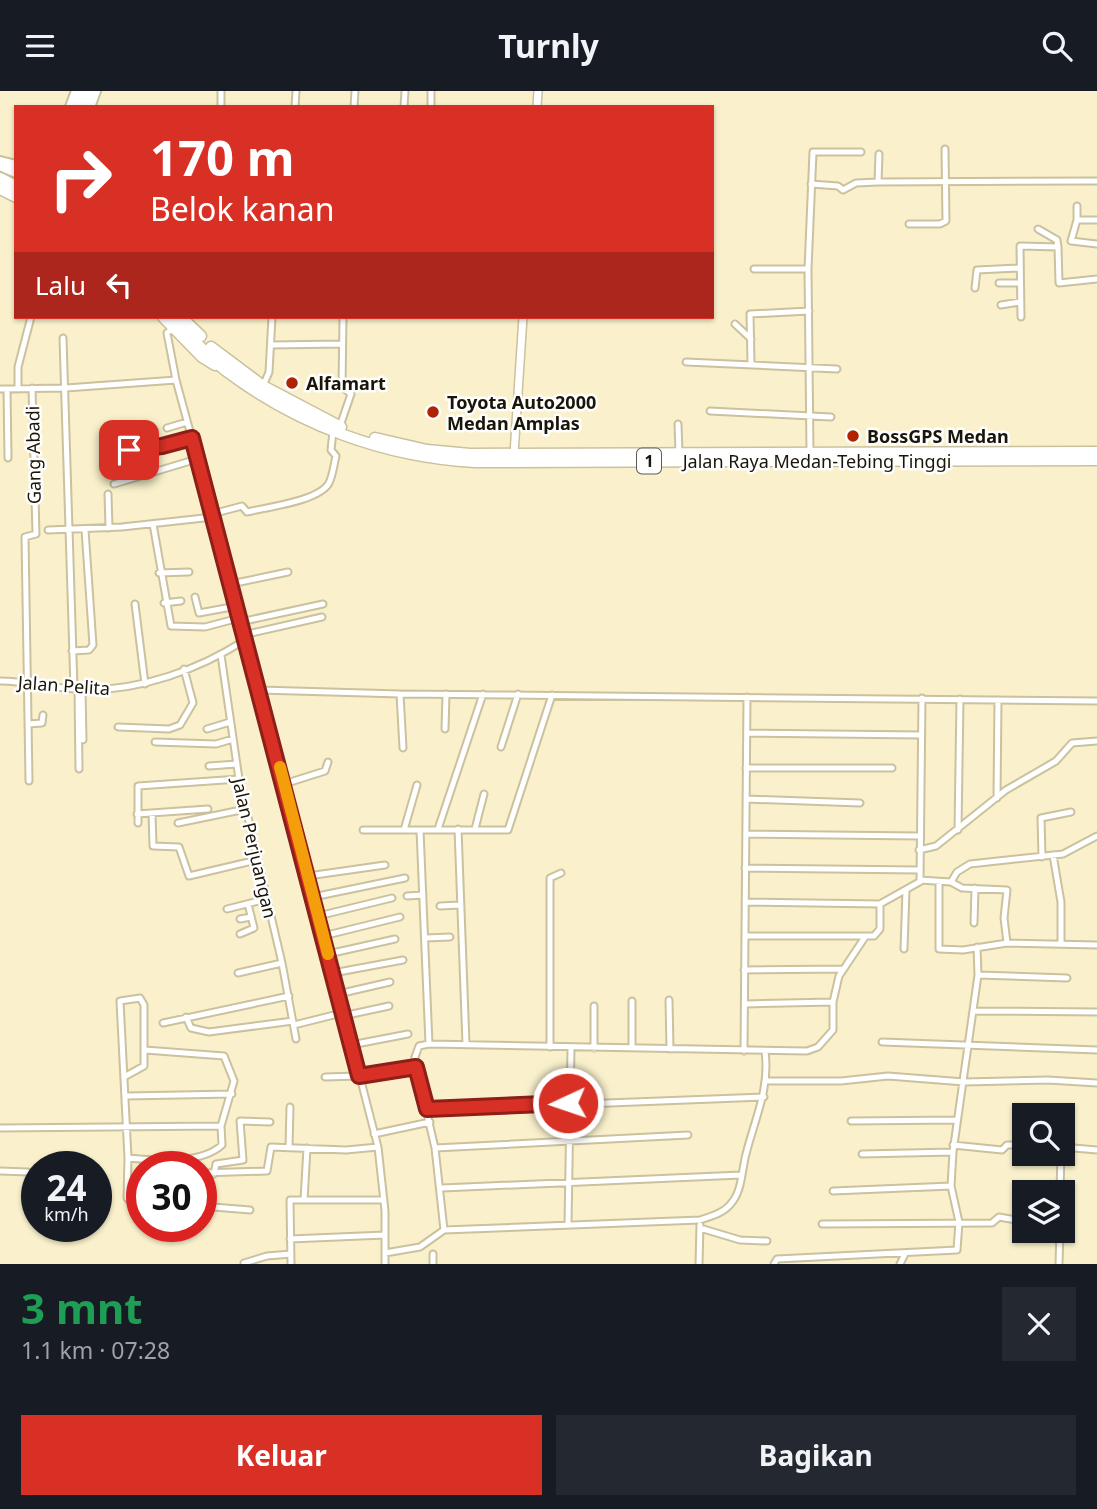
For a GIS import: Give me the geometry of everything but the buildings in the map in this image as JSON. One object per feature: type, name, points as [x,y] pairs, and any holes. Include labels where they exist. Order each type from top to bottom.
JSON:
[{"type":"highway","points":[[0,178],[14,193]]},
{"type":"highway","name":"1","points":[[183,319],[211,352]]},
{"type":"highway","points":[[192,319],[226,365]]},
{"type":"highway","points":[[172,322],[201,357],[226,365]]},
{"type":"highway","name":"1","points":[[172,322],[226,365]]},
{"type":"highway","name":"Jalan Raya Medan-Tebing Tinggi","points":[[226,365],[336,429],[427,450],[514,454],[1097,452]]},
{"type":"highway","name":"Jalan Raya Medan-Tebing Tinggi","points":[[226,365],[282,407],[336,429],[418,456],[475,462],[1097,460]]},
{"type":"street","points":[[909,224],[946,222],[945,149]]},
{"type":"street","points":[[810,453],[812,415],[808,269],[814,151],[861,152]]},
{"type":"street","points":[[878,182],[879,154]]},
{"type":"street","points":[[811,184],[838,186],[843,190],[856,183],[878,182],[1097,181]]},
{"type":"street","points":[[1077,206],[1072,243],[1097,244]]},
{"type":"street","points":[[1077,220],[1097,220]]},
{"type":"street","points":[[1038,229],[1057,240],[1059,283],[1097,279]]},
{"type":"street","points":[[1021,317],[1020,246],[1058,247]]},
{"type":"street","points":[[975,288],[977,270],[1019,268]]},
{"type":"street","points":[[754,269],[808,269]]},
{"type":"street","points":[[999,283],[1019,283]]},
{"type":"street","points":[[1001,305],[1020,302]]},
{"type":"street","points":[[751,364],[751,313],[809,311]]},
{"type":"street","points":[[18,389],[18,367],[30,319]]},
{"type":"street","points":[[263,386],[269,372],[272,319]]},
{"type":"street","points":[[48,530],[85,530],[153,524],[213,515],[242,506],[247,512],[315,495],[328,485],[332,475],[336,456],[331,450],[336,429],[351,394],[342,387],[343,319]]},
{"type":"street","points":[[514,454],[523,319]]},
{"type":"street","points":[[172,322],[167,333],[167,343],[176,380],[260,690],[377,1147],[384,1201],[385,1264]]},
{"type":"street","points":[[734,324],[751,339]]},
{"type":"street","points":[[62,338],[66,389],[72,651],[83,740]]},
{"type":"street","points":[[271,345],[342,344]]},
{"type":"street","points":[[686,362],[837,369]]},
{"type":"street","points":[[8,459],[3,389],[66,389],[176,380]]},
{"type":"street","name":"Gang Abadi","points":[[27,682],[25,538],[35,535],[32,389]]},
{"type":"street","points":[[710,411],[831,417]]},
{"type":"street","points":[[167,428],[187,422]]},
{"type":"street","points":[[678,424],[679,454]]},
{"type":"street","points":[[106,453],[153,448],[192,438]]},
{"type":"street","points":[[114,484],[197,459]]},
{"type":"street","points":[[108,494],[109,527]]},
{"type":"street","points":[[153,524],[167,620],[173,627],[205,627],[323,604]]},
{"type":"street","points":[[72,651],[89,650],[93,645],[85,530]]},
{"type":"street","points":[[159,573],[189,572]]},
{"type":"street","points":[[231,584],[288,572]]},
{"type":"street","points":[[195,597],[199,613],[237,606]]},
{"type":"street","points":[[164,603],[181,601]]},
{"type":"street","points":[[135,604],[145,684]]},
{"type":"street","points":[[244,638],[322,617]]},
{"type":"street","name":"Jalan Pelita","points":[[0,681],[78,689],[125,689],[221,655],[244,638]]},
{"type":"street","name":"Jalan Perjuangan","points":[[221,655],[239,779],[282,963],[296,1039]]},
{"type":"street","points":[[118,727],[169,729],[180,725],[192,703],[184,669]]},
{"type":"street","points":[[27,682],[29,781]]},
{"type":"street","points":[[78,689],[79,769]]},
{"type":"street","points":[[260,690],[400,694],[1097,701]]},
{"type":"street","points":[[400,694],[403,748]]},
{"type":"street","points":[[445,729],[446,694]]},
{"type":"street","points":[[438,829],[483,694]]},
{"type":"street","points":[[501,747],[518,694]]},
{"type":"street","points":[[363,830],[474,829],[501,832],[510,829],[552,695]]},
{"type":"street","points":[[744,1051],[747,697]]},
{"type":"street","points":[[921,881],[919,837],[922,698]]},
{"type":"street","points":[[958,830],[960,699]]},
{"type":"street","points":[[997,798],[998,700]]},
{"type":"street","points":[[29,725],[42,723],[43,715]]},
{"type":"street","points":[[208,730],[230,722]]},
{"type":"street","points":[[747,733],[920,735]]},
{"type":"street","points":[[155,741],[219,744],[233,739]]},
{"type":"street","points":[[919,850],[936,846],[997,798],[1056,761],[1072,744],[1097,741]]},
{"type":"street","points":[[284,784],[325,771],[328,762]]},
{"type":"street","points":[[209,767],[237,764]]},
{"type":"street","points":[[746,768],[892,768]]},
{"type":"street","points":[[138,823],[138,786],[239,779]]},
{"type":"street","points":[[404,830],[417,785]]},
{"type":"street","points":[[474,829],[484,794]]},
{"type":"street","points":[[746,799],[860,803]]},
{"type":"street","points":[[138,814],[208,809]]},
{"type":"street","points":[[178,823],[246,809]]},
{"type":"street","points":[[190,810],[193,821]]},
{"type":"street","points":[[152,813],[153,846],[179,847],[189,876],[257,860]]},
{"type":"street","points":[[1042,857],[1041,818],[1071,813]]},
{"type":"street","points":[[458,829],[458,905],[466,1044]]},
{"type":"street","points":[[420,830],[429,1044]]},
{"type":"street","points":[[746,834],[919,837]]},
{"type":"street","points":[[951,882],[957,872],[970,864],[1063,854],[1097,835]]},
{"type":"street","points":[[1053,855],[1061,902],[1061,944]]},
{"type":"street","points":[[308,876],[385,865]]},
{"type":"street","points":[[745,868],[919,870]]},
{"type":"street","points":[[550,1047],[550,879],[561,873]]},
{"type":"street","points":[[313,897],[405,878]]},
{"type":"street","points":[[745,902],[880,904],[921,881],[951,882],[958,887],[1007,891],[1004,918],[1007,943]]},
{"type":"street","points":[[939,882],[939,949],[1007,943],[1097,945]]},
{"type":"street","points":[[974,923],[975,888]]},
{"type":"street","points":[[904,949],[906,890]]},
{"type":"street","points":[[407,896],[423,895]]},
{"type":"street","points":[[318,916],[392,898]]},
{"type":"street","points":[[226,909],[266,899]]},
{"type":"street","points":[[240,934],[254,929],[248,904]]},
{"type":"street","points":[[745,936],[865,937],[879,932],[880,904]]},
{"type":"street","points":[[440,906],[458,905]]},
{"type":"street","points":[[240,919],[251,917]]},
{"type":"street","points":[[323,936],[400,918]]},
{"type":"street","points":[[426,938],[450,937]]},
{"type":"street","points":[[444,1230],[442,1188],[430,1122],[416,1067],[416,1050],[429,1044],[466,1044],[807,1051],[818,1047],[833,1030],[833,1002],[843,969],[865,937]]},
{"type":"street","points":[[328,954],[395,939]]},
{"type":"street","points":[[774,1264],[777,1259],[955,1251],[958,1247],[958,1222],[951,1186],[953,1148],[978,975],[977,947]]},
{"type":"street","points":[[333,973],[403,960]]},
{"type":"street","points":[[238,973],[282,963]]},
{"type":"street","points":[[744,970],[843,969]]},
{"type":"street","points":[[978,975],[1067,978]]},
{"type":"street","points":[[338,994],[390,982]]},
{"type":"street","points":[[163,1023],[289,996]]},
{"type":"street","points":[[124,1077],[143,1069],[143,1001],[122,999],[124,1077],[128,1151]]},
{"type":"street","points":[[669,1000],[670,1049]]},
{"type":"street","points":[[632,1001],[632,1048]]},
{"type":"street","points":[[745,1004],[833,1002]]},
{"type":"street","points":[[186,1017],[191,1028],[209,1032],[294,1023],[389,1006]]},
{"type":"street","points":[[594,1006],[594,1048]]},
{"type":"street","points":[[973,1011],[1097,1012]]},
{"type":"street","points":[[351,1045],[408,1034]]},
{"type":"street","points":[[882,1042],[1097,1050]]},
{"type":"street","points":[[568,1224],[571,1048]]},
{"type":"street","points":[[145,1050],[222,1055],[233,1075],[232,1094],[221,1126],[222,1145],[209,1151]]},
{"type":"street","points":[[385,1253],[419,1247],[444,1230],[700,1220],[728,1207],[737,1195],[764,1097],[767,1081],[765,1051]]},
{"type":"street","points":[[325,1077],[359,1076],[416,1067]]},
{"type":"street","points":[[767,1081],[841,1081],[888,1076],[964,1082],[1048,1080],[1097,1083]]},
{"type":"street","points":[[126,1095],[232,1094]]},
{"type":"street","points":[[427,1109],[764,1097]]},
{"type":"street","points":[[289,1147],[290,1107]]},
{"type":"street","points":[[851,1121],[957,1120]]},
{"type":"street","points":[[217,1164],[243,1160],[240,1121],[270,1122]]},
{"type":"street","points":[[374,1134],[430,1122]]},
{"type":"street","points":[[0,1128],[221,1126]]},
{"type":"street","points":[[435,1149],[688,1135]]},
{"type":"street","points":[[862,1154],[953,1148],[1002,1150],[1007,1145],[1012,1145]]},
{"type":"street","points":[[217,1174],[267,1171],[271,1147],[377,1147]]},
{"type":"street","points":[[304,1200],[307,1148]]},
{"type":"street","points":[[1075,1148],[1097,1150]]},
{"type":"street","points":[[0,1171],[21,1172]]},
{"type":"street","points":[[442,1188],[741,1175]]},
{"type":"street","points":[[833,1191],[951,1186]]},
{"type":"street","points":[[291,1264],[289,1202],[384,1201]]},
{"type":"street","points":[[217,1207],[250,1210]]},
{"type":"street","points":[[822,1224],[992,1223],[999,1217],[1012,1219]]},
{"type":"street","points":[[699,1264],[700,1220]]},
{"type":"street","points":[[700,1228],[740,1240],[766,1241]]},
{"type":"street","points":[[290,1238],[385,1235]]},
{"type":"street","points":[[1059,1264],[1060,1243]]},
{"type":"street","points":[[244,1263],[258,1258],[291,1254]]},
{"type":"street","points":[[433,1254],[433,1264]]},
{"type":"street","points":[[900,1264],[905,1254]]},
{"type":"slow traffic","points":[[280,767],[328,954]]},
{"type":"place","name":"Alfamart","points":[[292,383]]},
{"type":"place","name":"Toyota Auto2000 Medan Amplas","points":[[433,412]]},
{"type":"place","name":"BossGPS Medan","points":[[853,436]]},
{"type":"route","points":[[129,450],[153,448],[192,438],[359,1076],[416,1067],[427,1109],[568,1103]]}]
